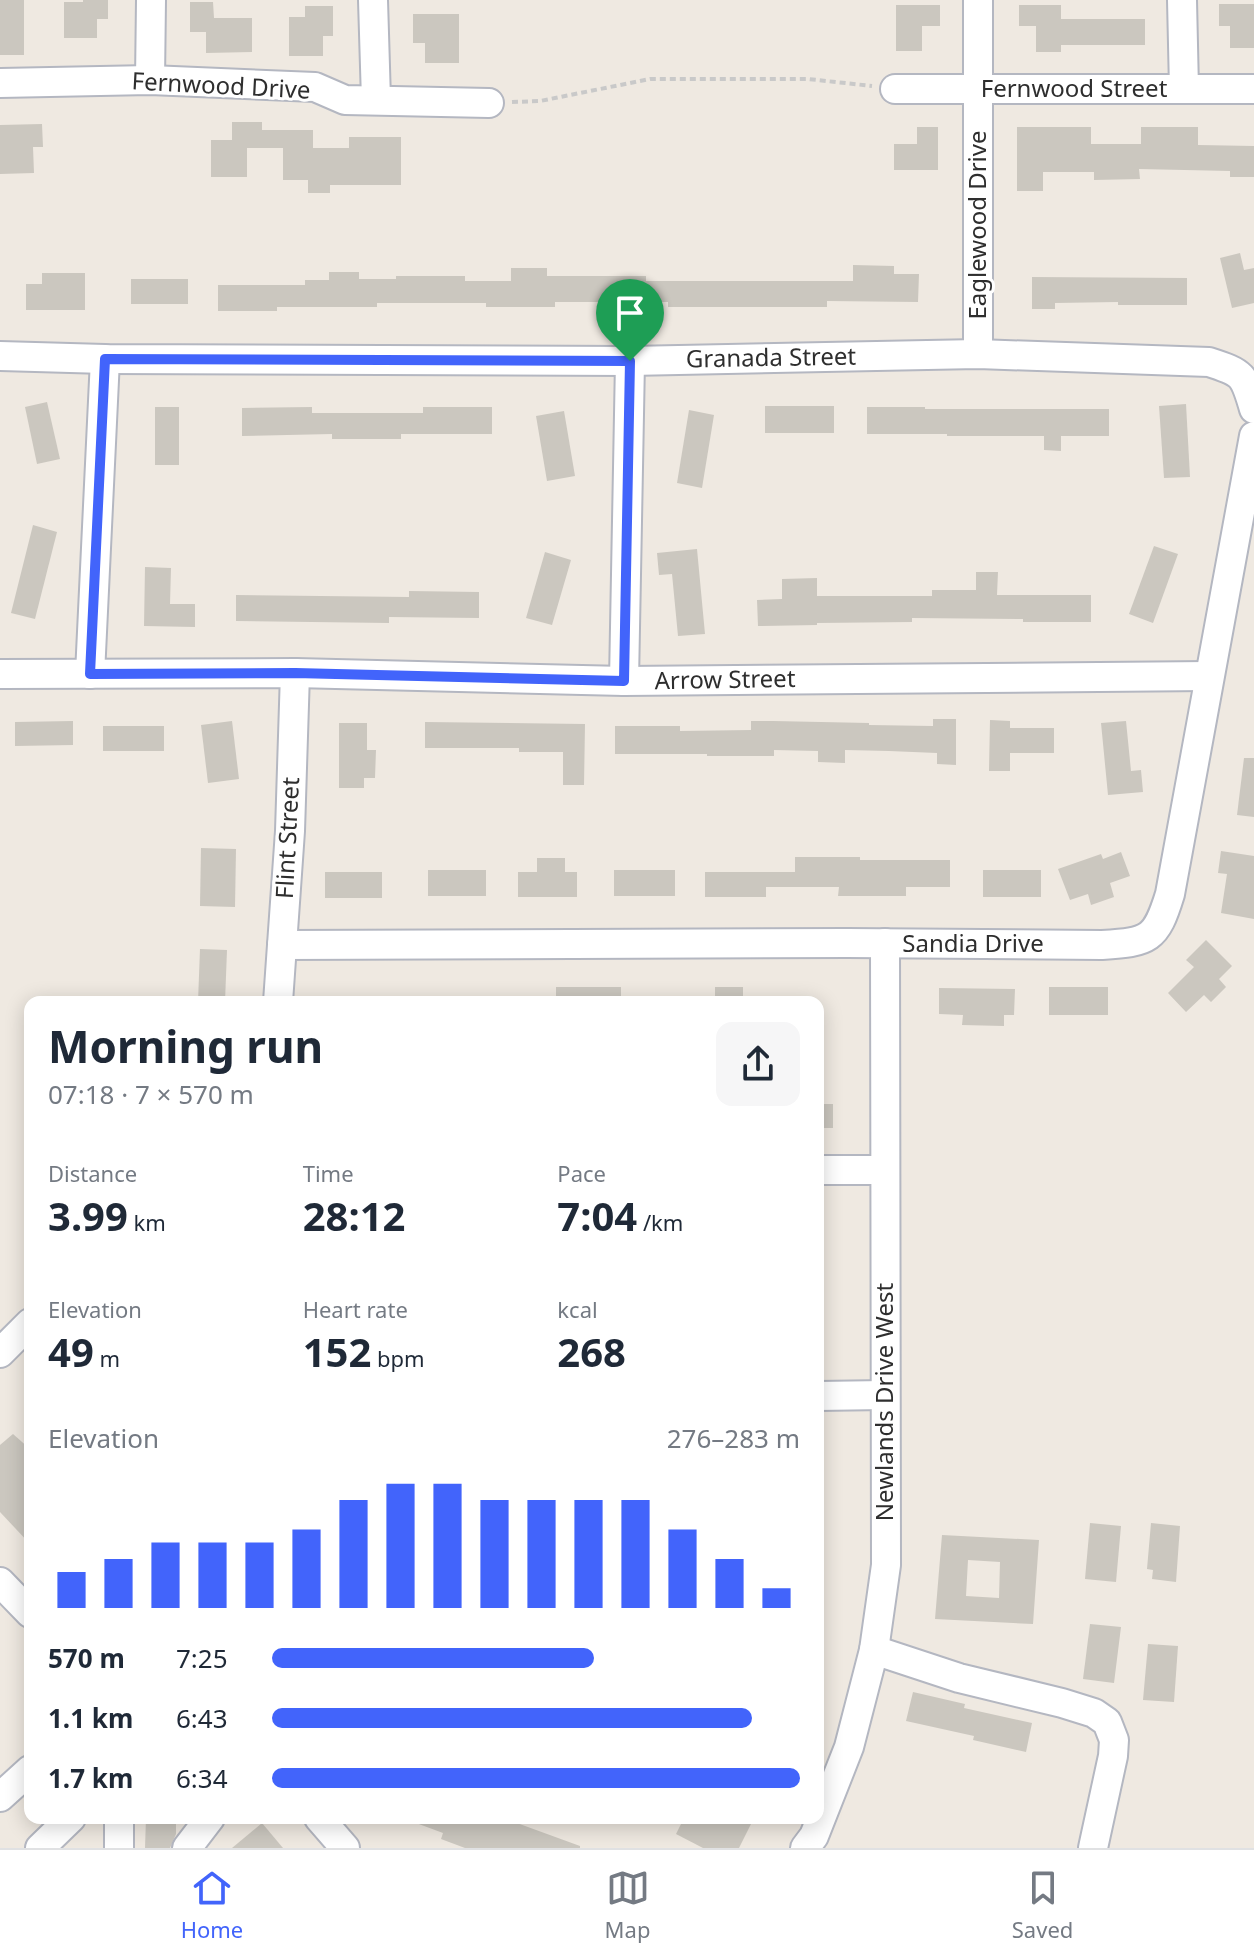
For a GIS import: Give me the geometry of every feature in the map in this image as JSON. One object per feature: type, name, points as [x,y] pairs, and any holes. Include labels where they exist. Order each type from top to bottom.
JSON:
[{"type":"street","points":[[150,80],[151,0]]},
{"type":"street","points":[[373,0],[376,100]]},
{"type":"street","name":"Eaglewood Drive","points":[[978,0],[978,354]]},
{"type":"street","points":[[1182,0],[1184,89]]},
{"type":"street","name":"Fernwood Drive","points":[[0,83],[150,80],[315,87],[345,100],[489,103]]},
{"type":"street","name":"Fernwood Street","points":[[895,89],[1254,89]]},
{"type":"street","name":"Granada Street","points":[[0,356],[630,361],[978,354],[1209,362],[1235,371],[1250,397]]},
{"type":"street","points":[[90,674],[105,359]]},
{"type":"street","points":[[624,681],[630,361]]},
{"type":"street","name":"Sandia Drive","points":[[282,945],[1102,945],[1137,941],[1150,936],[1159,926],[1170,894],[1254,436]]},
{"type":"street","name":"Arrow Street","points":[[0,674],[295,673],[624,681],[1209,676]]},
{"type":"street","name":"Flint Street","points":[[278,996],[290,831],[295,673]]},
{"type":"street","name":"Newlands Drive West","points":[[824,1811],[849,1747],[874,1650],[886,1565],[885,943]]},
{"type":"street","points":[[824,1170],[884,1170]]},
{"type":"street","points":[[0,1353],[24,1329]]},
{"type":"street","points":[[824,1396],[885,1395]]},
{"type":"street","points":[[0,1582],[24,1607]]},
{"type":"street","points":[[874,1650],[959,1678],[1062,1703],[1094,1713],[1107,1722],[1114,1740],[1113,1756],[1093,1848]]},
{"type":"street","points":[[0,1797],[24,1775]]},
{"type":"street","points":[[40,1848],[65,1824]]},
{"type":"street","points":[[119,1824],[119,1848]]},
{"type":"street","points":[[187,1848],[205,1824]]},
{"type":"street","points":[[324,1824],[345,1848]]},
{"type":"street","name":"Newlands Drive West","points":[[805,1848],[819,1824]]},
{"type":"path","points":[[489,103],[540,101],[650,79],[808,79],[895,89]]},
{"type":"building","points":[[0,0],[24,0],[24,55],[0,55]]},
{"type":"building","points":[[108,0],[108,19],[97,19],[97,38],[64,38],[64,2]]},
{"type":"building","points":[[190,2],[213,2],[214,18],[252,18],[252,52],[206,53],[206,32],[190,32]]},
{"type":"building","points":[[1219,4],[1254,4],[1254,48],[1230,48],[1230,26],[1219,26]]},
{"type":"building","points":[[896,5],[940,5],[940,26],[922,26],[922,51],[896,51]]},
{"type":"building","points":[[1019,5],[1061,5],[1061,19],[1145,19],[1145,45],[1061,45],[1061,52],[1036,52],[1036,26],[1019,26]]},
{"type":"building","points":[[305,6],[333,6],[333,36],[323,36],[323,56],[289,56],[289,17],[305,17]]},
{"type":"building","points":[[413,14],[459,14],[459,63],[425,63],[425,43],[413,43]]},
{"type":"building","points":[[232,122],[262,122],[262,130],[313,130],[313,148],[349,148],[349,137],[401,137],[401,185],[330,185],[330,193],[308,193],[308,180],[283,180],[283,148],[247,148],[247,177],[211,177],[211,140],[232,140]]},
{"type":"building","points":[[42,124],[43,147],[33,147],[34,173],[0,174],[0,125]]},
{"type":"building","points":[[917,127],[938,127],[938,170],[894,170],[894,144],[917,144]]},
{"type":"building","points":[[1017,127],[1091,127],[1091,144],[1141,144],[1141,127],[1198,127],[1198,145],[1254,146],[1254,177],[1230,177],[1230,171],[1139,169],[1140,179],[1094,180],[1094,172],[1043,172],[1043,191],[1017,191]]},
{"type":"building","points":[[1240,253],[1244,270],[1254,268],[1254,303],[1232,308],[1220,258]]},
{"type":"building","points":[[853,265],[894,266],[894,274],[919,274],[918,302],[827,301],[827,307],[668,307],[668,302],[555,302],[555,307],[486,307],[486,303],[377,303],[377,307],[277,307],[277,311],[218,311],[218,285],[305,285],[305,280],[329,280],[329,272],[359,272],[359,279],[465,276],[465,281],[511,281],[511,268],[547,268],[547,276],[646,276],[646,281],[853,281]]},
{"type":"building","points":[[42,273],[85,273],[85,310],[26,310],[26,284],[42,284]]},
{"type":"building","points":[[1032,277],[1187,278],[1187,305],[1055,303],[1055,309],[1032,309]]},
{"type":"building","points":[[131,279],[188,279],[188,304],[131,304]]},
{"type":"building","points":[[47,402],[60,459],[37,464],[25,407]]},
{"type":"building","points":[[1186,404],[1190,477],[1164,478],[1159,406]]},
{"type":"building","points":[[765,406],[834,406],[834,433],[765,433]]},
{"type":"building","points":[[155,407],[179,407],[179,465],[155,465]]},
{"type":"building","points":[[312,407],[312,413],[423,413],[423,407],[492,407],[492,434],[401,434],[401,439],[332,439],[332,434],[242,436],[242,408]]},
{"type":"building","points":[[867,407],[1109,409],[1109,436],[1061,436],[1061,451],[1044,450],[1044,436],[867,434]]},
{"type":"building","points":[[689,410],[714,415],[702,488],[677,483]]},
{"type":"building","points":[[564,411],[575,476],[547,481],[536,416]]},
{"type":"building","points":[[33,525],[57,532],[35,619],[11,613]]},
{"type":"building","points":[[1154,546],[1178,554],[1153,623],[1129,614]]},
{"type":"building","points":[[697,549],[705,634],[678,636],[672,574],[659,575],[657,553]]},
{"type":"building","points":[[545,552],[571,560],[552,625],[526,618]]},
{"type":"building","points":[[145,567],[171,568],[170,604],[195,604],[195,627],[144,626]]},
{"type":"building","points":[[976,572],[998,572],[997,595],[1091,595],[1091,622],[912,618],[912,622],[758,626],[757,600],[782,599],[782,579],[817,578],[817,596],[932,596],[932,590],[976,590]]},
{"type":"building","points":[[409,591],[479,592],[479,618],[389,617],[389,623],[236,621],[236,595],[409,597]]},
{"type":"building","points":[[933,719],[956,719],[956,765],[937,764],[937,753],[889,751],[845,750],[845,763],[818,762],[818,751],[774,750],[774,756],[615,754],[615,726],[680,726],[680,731],[751,730],[751,721],[773,721],[933,726]]},
{"type":"building","points":[[990,720],[1010,721],[1010,728],[1054,728],[1054,753],[1010,753],[1010,771],[989,771]]},
{"type":"building","points":[[73,721],[73,745],[15,746],[15,722]]},
{"type":"building","points":[[232,721],[239,779],[208,783],[201,725]]},
{"type":"building","points":[[1126,721],[1131,771],[1141,770],[1143,792],[1108,795],[1101,723]]},
{"type":"building","points":[[425,722],[585,724],[584,785],[563,785],[563,752],[519,752],[519,748],[425,748]]},
{"type":"building","points":[[339,723],[367,723],[367,750],[376,750],[375,778],[364,778],[364,788],[339,788]]},
{"type":"building","points":[[103,726],[164,726],[164,751],[103,751]]},
{"type":"building","points":[[1244,758],[1254,758],[1254,817],[1237,815]]},
{"type":"building","points":[[201,848],[236,849],[235,907],[200,906]]},
{"type":"building","points":[[1221,851],[1254,856],[1254,919],[1221,913],[1227,874],[1218,873]]},
{"type":"building","points":[[1121,852],[1130,876],[1110,883],[1114,897],[1091,905],[1088,894],[1070,900],[1058,869],[1101,854],[1103,859]]},
{"type":"building","points":[[795,857],[950,860],[950,887],[906,887],[906,896],[838,896],[839,887],[766,887],[766,897],[705,897],[705,872],[795,872]]},
{"type":"building","points":[[537,858],[565,858],[565,872],[577,872],[577,897],[518,897],[518,872],[537,872]]},
{"type":"building","points":[[428,870],[486,870],[486,896],[428,896]]},
{"type":"building","points":[[614,870],[675,870],[675,896],[614,896]]},
{"type":"building","points":[[983,870],[1041,870],[1041,897],[983,897]]},
{"type":"building","points":[[325,872],[382,872],[382,898],[325,898]]},
{"type":"building","points":[[1206,940],[1232,966],[1219,979],[1226,987],[1211,1002],[1204,995],[1186,1012],[1168,993],[1194,967],[1186,960]]},
{"type":"building","points":[[200,949],[227,950],[225,996],[198,996]]},
{"type":"building","points":[[556,987],[621,987],[621,996],[556,996]]},
{"type":"building","points":[[715,987],[743,987],[743,996],[715,996]]},
{"type":"building","points":[[1049,987],[1108,987],[1108,1015],[1049,1015]]},
{"type":"building","points":[[939,988],[1015,989],[1014,1015],[1004,1015],[1004,1026],[962,1025],[963,1015],[939,1014]]},
{"type":"building","points":[[824,1104],[833,1104],[833,1128],[824,1128]]},
{"type":"building","points":[[13,1434],[24,1444],[24,1538],[0,1512],[0,1445]]},
{"type":"building","points":[[1090,1523],[1121,1526],[1116,1582],[1085,1579]]},
{"type":"building","points":[[1151,1523],[1180,1526],[1176,1582],[1152,1579],[1153,1570],[1147,1569]]},
{"type":"building","points":[[942,1535],[1039,1540],[1033,1624],[935,1619]],"holes":[[[968,1560],[1000,1562],[999,1598],[966,1596]]]},
{"type":"building","points":[[1090,1624],[1121,1627],[1114,1683],[1083,1679]]},
{"type":"building","points":[[1148,1644],[1178,1646],[1174,1702],[1143,1700]]},
{"type":"building","points":[[913,1692],[965,1704],[964,1708],[1032,1723],[1026,1752],[973,1740],[974,1736],[906,1721]]},
{"type":"building","points":[[146,1824],[176,1824],[176,1834],[170,1848],[145,1848]]},
{"type":"building","points":[[263,1824],[283,1848],[232,1848]]},
{"type":"building","points":[[419,1824],[520,1824],[580,1848],[465,1848],[441,1839],[443,1833]]},
{"type":"building","points":[[681,1824],[751,1824],[739,1848],[703,1848],[676,1834]]},
{"type":"route","points":[[105,359],[630,361],[624,681],[295,673],[90,674],[105,359]]}]
